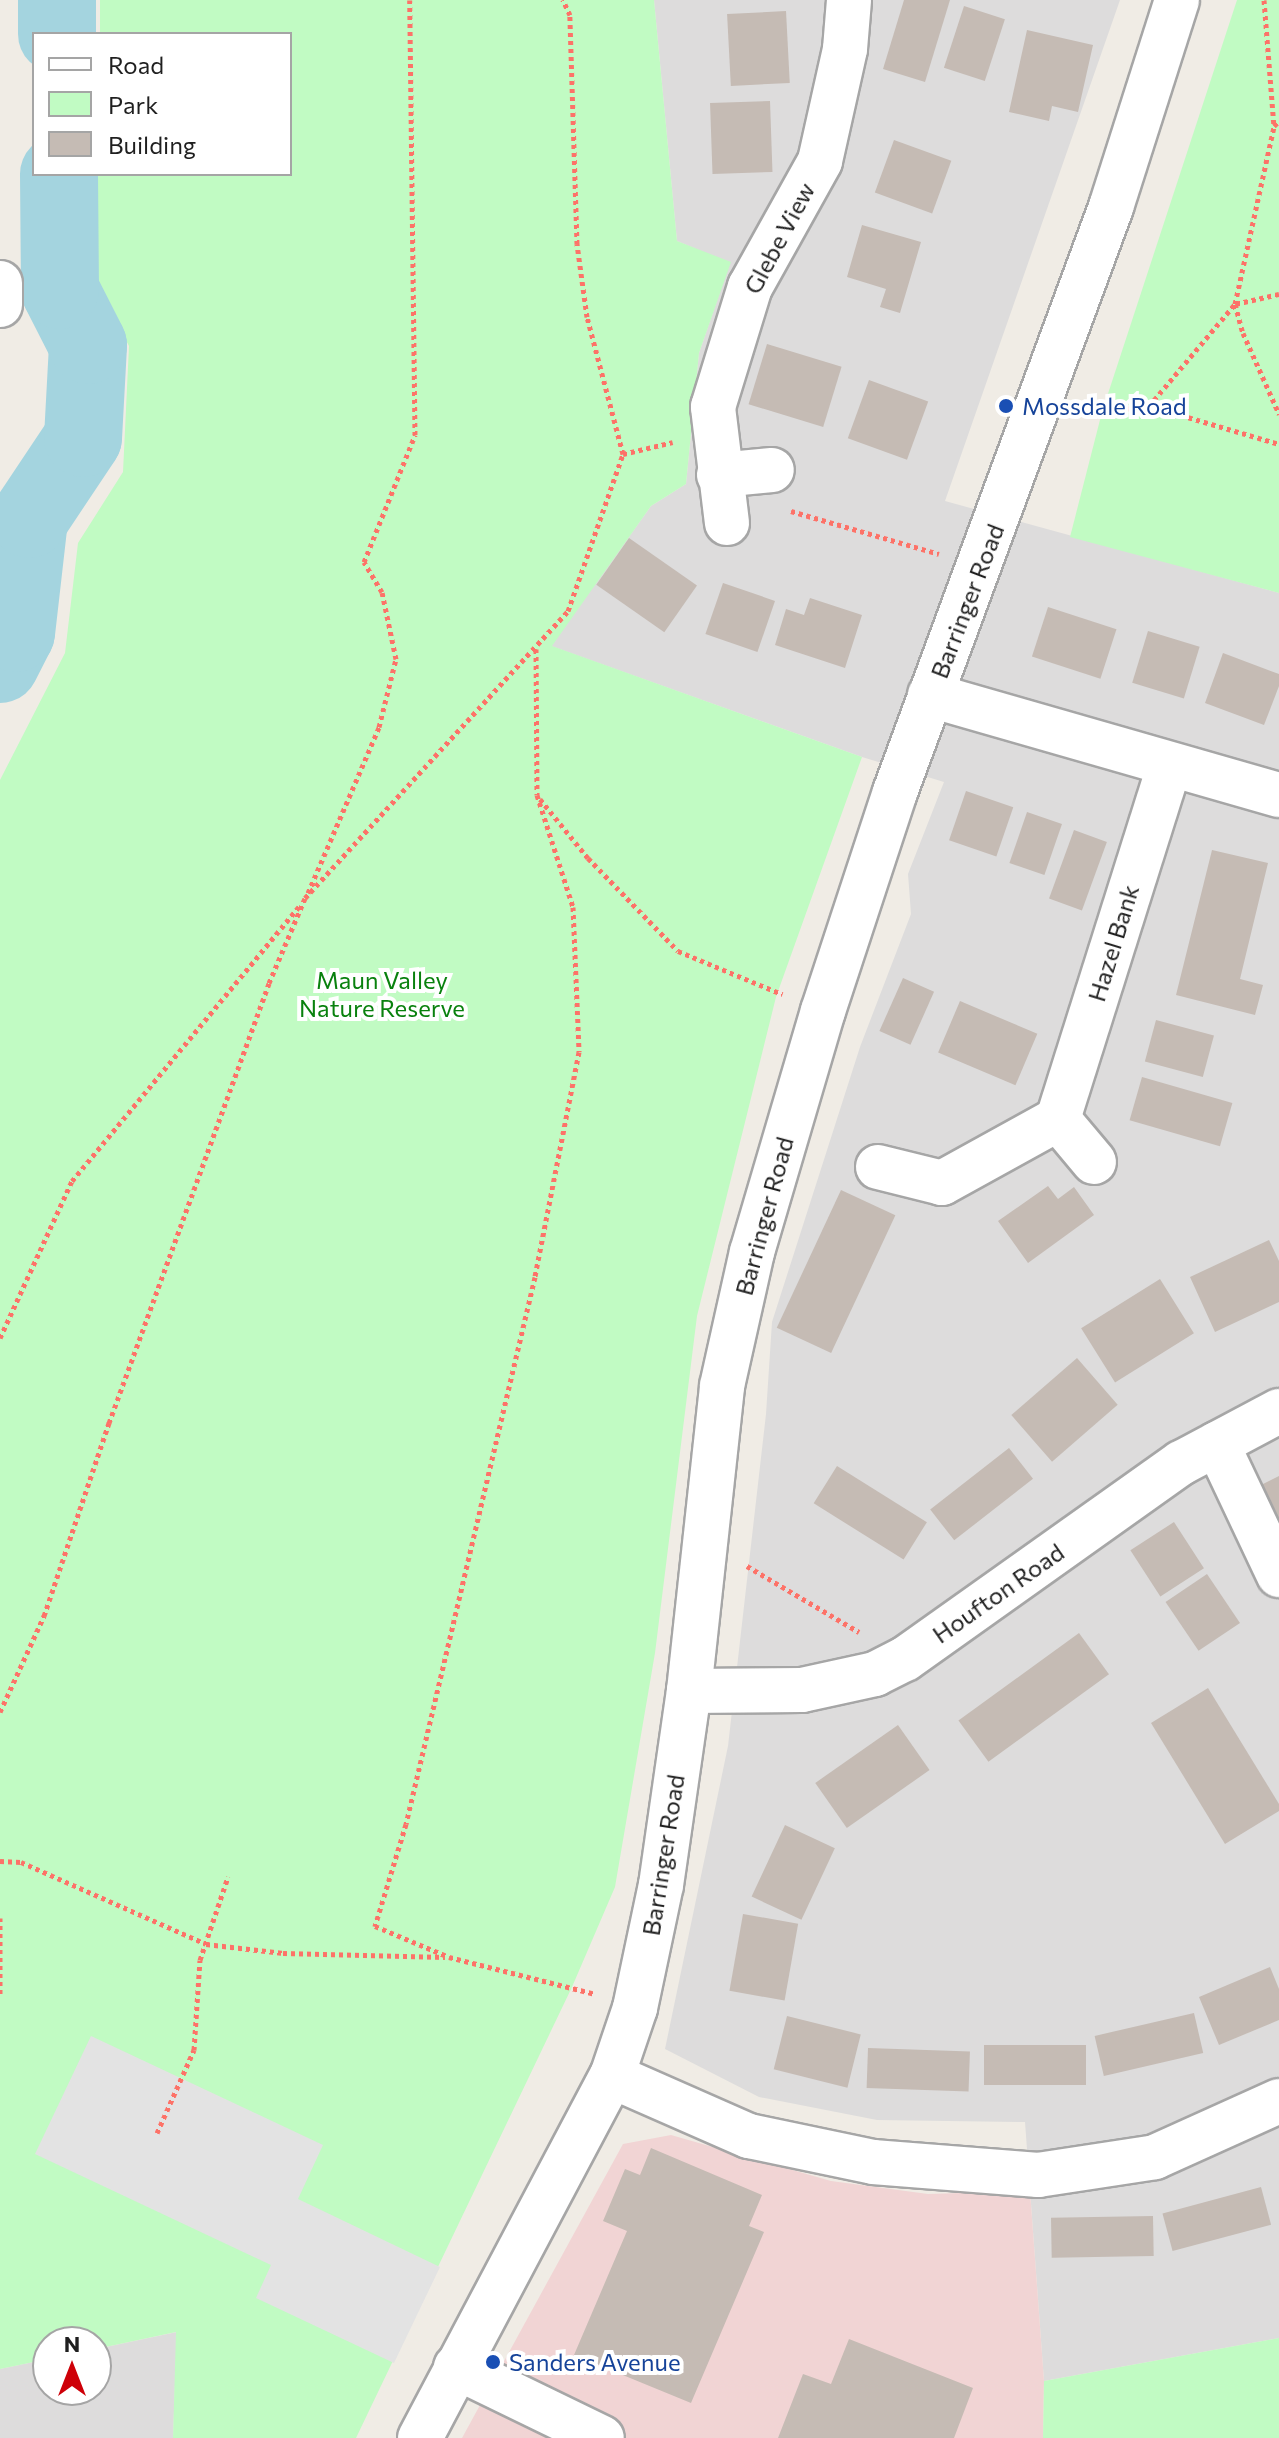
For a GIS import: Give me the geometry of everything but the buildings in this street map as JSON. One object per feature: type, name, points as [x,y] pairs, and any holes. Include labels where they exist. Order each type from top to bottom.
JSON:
[{"type":"street","name":"Glebe View","points":[[727,523],[713,407],[750,287],[820,161],[845,49],[849,0]]},
{"type":"street","name":"Barringer Road","points":[[420,2438],[612,2076],[635,2008],[661,1885],[689,1691],[722,1386],[745,1282],[823,1011],[930,695],[1045,393],[1111,207],[1177,0]]},
{"type":"street","points":[[0,283],[0,305]]},
{"type":"street","points":[[717,454],[775,489]]},
{"type":"street","points":[[930,695],[1169,767],[1279,795]]},
{"type":"street","name":"Hazel Bank","points":[[1058,1119],[1169,767]]},
{"type":"street","points":[[878,1167],[942,1183],[986,1155],[1058,1119],[1094,1162]]},
{"type":"street","name":"Houfton Road","points":[[689,1691],[802,1690],[875,1674],[905,1659],[1181,1463],[1279,1411]]},
{"type":"street","points":[[1217,1444],[1279,1575]]},
{"type":"street","points":[[612,2076],[749,2136],[873,2162],[1038,2175],[1155,2157],[1279,2101]]},
{"type":"street","points":[[456,2367],[602,2438]]},
{"type":"path","points":[[0,1712],[44,1616],[109,1423],[269,983],[379,727],[396,659],[382,592],[364,562],[415,435],[415,181],[410,0]]},
{"type":"path","points":[[0,1338],[72,1181],[305,898],[568,611],[623,454],[587,317],[577,244],[570,15],[563,0]]},
{"type":"path","points":[[1149,406],[1235,304],[1274,126],[1264,0]]},
{"type":"path","points":[[1274,126],[1279,121]]},
{"type":"path","points":[[1235,304],[1279,294]]},
{"type":"path","points":[[1235,304],[1243,333],[1279,414]]},
{"type":"path","points":[[1045,393],[1102,412],[1149,406],[1279,444]]},
{"type":"path","points":[[623,454],[717,454]]},
{"type":"path","points":[[775,489],[946,556]]},
{"type":"path","points":[[536,648],[537,795],[573,907],[579,1052],[524,1322],[406,1824],[375,1926],[449,1957],[572,1987],[635,2008]]},
{"type":"path","points":[[537,795],[588,858],[678,951],[823,1011]]},
{"type":"path","points":[[704,1540],[905,1659]]},
{"type":"path","points":[[0,1861],[21,1862],[206,1944],[283,1953],[449,1957]]},
{"type":"path","points":[[157,2133],[194,2050],[200,1960],[228,1877]]},
{"type":"path","points":[[0,1918],[0,1994]]},
{"type":"shaded area","points":[[654,0],[1120,0],[945,501],[1279,593],[1279,2338],[1044,2381],[1025,2122],[877,2120],[759,2097],[665,2049],[728,1746],[766,1414],[772,1322],[860,1047],[911,914],[908,874],[944,782],[862,757],[551,646],[651,506],[686,484],[699,353],[730,263],[677,241]]},
{"type":"shaded area","points":[[91,2036],[323,2145],[298,2199],[440,2267],[394,2363],[256,2298],[271,2265],[35,2154]]},
{"type":"shaded area","points":[[671,2135],[831,2181],[928,2194],[1030,2191],[1044,2381],[1043,2438],[462,2438],[623,2144]]},
{"type":"shaded area","points":[[177,2332],[173,2438],[0,2438],[0,2369],[32,2362],[32,2406],[112,2406],[112,2346]]},
{"type":"green space","name":"Maun Valley Nature Reserve","points":[[100,0],[654,0],[677,241],[731,262],[699,353],[686,484],[651,506],[552,646],[862,757],[776,997],[697,1316],[655,1653],[615,1887],[572,1987],[356,2438],[173,2438],[176,2332],[112,2346],[112,2326],[32,2326],[32,2362],[0,2369],[0,780],[65,653],[78,543],[123,472],[129,346],[97,285],[98,176],[292,176],[292,32],[100,32]]},
{"type":"green space","points":[[1237,0],[1279,0],[1279,593],[1070,537],[1102,412]]},
{"type":"green space","points":[[1279,2338],[1279,2438],[1043,2438],[1044,2381]]},
{"type":"waterway","points":[[57,0],[57,32]]},
{"type":"waterway","points":[[0,664],[16,633],[29,519],[83,438],[88,345],[60,290],[59,176]]},
{"type":"place","name":"Mossdale Road","points":[[1006,406]]},
{"type":"place","name":"Sanders Avenue","points":[[493,2362]]}]
